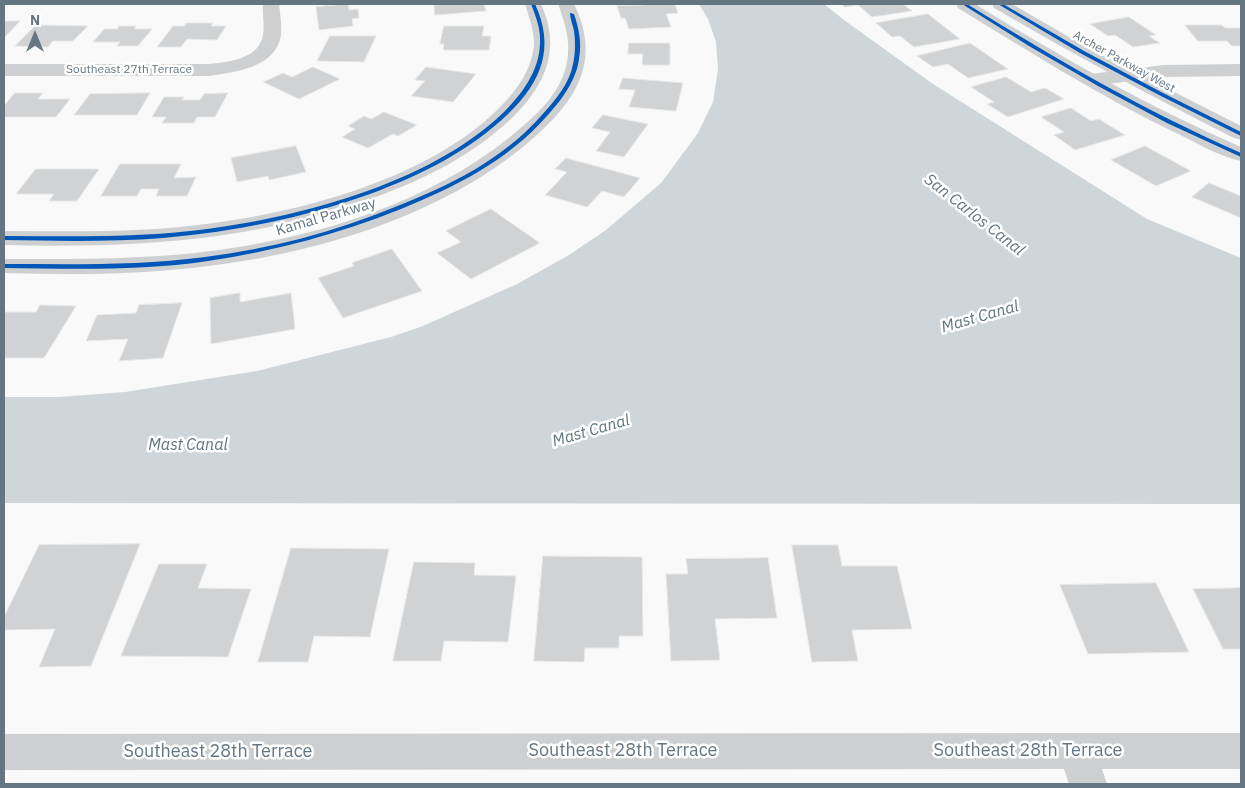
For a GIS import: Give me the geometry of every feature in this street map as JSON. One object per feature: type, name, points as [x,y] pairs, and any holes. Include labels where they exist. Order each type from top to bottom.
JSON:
[{"type":"street","name":"Southeast 27th Terrace","points":[[4,70],[209,70],[231,67],[252,61],[268,49],[272,39],[271,4]]},
{"type":"street","name":"Kamal Parkway","points":[[4,238],[124,238],[162,236],[229,228],[276,220],[319,209],[395,182],[429,167],[464,146],[504,116],[532,81],[540,64],[543,50],[542,23],[533,4]]},
{"type":"street","name":"Kamal Parkway","points":[[4,266],[133,266],[201,260],[313,237],[355,225],[431,195],[464,178],[514,145],[539,123],[562,95],[572,78],[579,44],[577,28],[566,4]]},
{"type":"street","points":[[964,4],[1091,80],[1165,120],[1241,155]]},
{"type":"street","name":"Archer Parkway West","points":[[1000,4],[1082,52],[1127,74],[1198,114],[1241,134]]},
{"type":"street","points":[[1091,80],[1127,74],[1164,71],[1241,70]]},
{"type":"street","name":"Southeast 28th Terrace","points":[[4,752],[1083,768],[1241,751]]},
{"type":"water","points":[[699,4],[824,4],[933,84],[1147,219],[1241,258],[1241,504],[4,503],[4,397],[59,397],[125,392],[257,371],[391,337],[423,326],[517,284],[569,255],[606,230],[661,183],[698,133],[713,102],[718,69],[716,42],[708,19]]},
{"type":"building","points":[[348,4],[349,10],[358,9],[359,18],[352,19],[353,26],[319,30],[316,7]]},
{"type":"building","points":[[434,4],[484,4],[486,11],[435,15]]},
{"type":"building","points":[[675,4],[678,13],[666,14],[671,27],[629,29],[625,18],[621,18],[617,6]]},
{"type":"building","points":[[841,4],[903,4],[912,11],[872,17],[858,5],[845,7]]},
{"type":"building","points":[[928,14],[960,39],[914,47],[900,36],[892,37],[876,23]]},
{"type":"building","points":[[1129,17],[1156,35],[1149,36],[1160,43],[1133,47],[1115,35],[1108,36],[1090,24]]},
{"type":"building","points":[[4,21],[20,21],[4,38]]},
{"type":"building","points":[[186,23],[213,23],[211,26],[226,26],[217,40],[187,39],[181,47],[157,47],[173,26],[184,26]]},
{"type":"building","points":[[36,25],[88,26],[73,41],[53,41],[48,47],[15,46]]},
{"type":"building","points":[[1185,25],[1222,25],[1225,28],[1241,28],[1241,46],[1232,46],[1227,41],[1198,41]]},
{"type":"building","points":[[119,26],[136,26],[134,29],[152,29],[138,46],[117,46],[120,42],[93,42],[104,29],[117,29]]},
{"type":"building","points":[[444,26],[484,26],[482,36],[491,36],[489,50],[443,50],[444,44],[440,44]]},
{"type":"building","points":[[330,36],[376,36],[364,62],[317,61]]},
{"type":"building","points":[[629,43],[670,43],[670,65],[642,65],[643,54],[628,54]]},
{"type":"building","points":[[970,43],[1008,69],[968,78],[948,64],[933,67],[917,56]]},
{"type":"building","points":[[313,67],[340,79],[299,99],[263,82],[283,73],[292,77]]},
{"type":"building","points":[[426,67],[476,74],[453,102],[411,96],[425,81],[415,80]]},
{"type":"building","points":[[1006,77],[1031,92],[1045,88],[1064,99],[1008,117],[987,104],[994,102],[971,87]]},
{"type":"building","points":[[623,78],[683,83],[676,111],[629,107],[635,90],[619,89]]},
{"type":"building","points":[[15,93],[43,93],[38,99],[70,99],[56,117],[4,117],[4,106]]},
{"type":"building","points":[[150,93],[137,115],[74,115],[90,94]]},
{"type":"building","points":[[228,93],[215,117],[197,117],[194,123],[162,123],[166,117],[152,117],[164,97],[184,97],[182,100],[200,100],[204,94]]},
{"type":"building","points":[[1071,108],[1091,121],[1099,119],[1125,135],[1075,150],[1054,135],[1064,132],[1041,117]]},
{"type":"building","points":[[384,112],[417,125],[398,136],[393,134],[368,148],[342,137],[355,129],[348,126],[364,116],[371,119]]},
{"type":"building","points":[[603,115],[648,124],[624,157],[596,151],[610,132],[592,128]]},
{"type":"building","points":[[296,146],[306,172],[269,180],[268,176],[237,182],[231,158]]},
{"type":"building","points":[[1145,146],[1191,171],[1156,186],[1111,160]]},
{"type":"building","points":[[566,158],[640,178],[624,197],[602,191],[587,207],[545,195],[567,172],[555,169]]},
{"type":"building","points":[[120,164],[181,164],[174,178],[196,177],[187,196],[156,196],[159,189],[141,189],[137,196],[101,196]]},
{"type":"building","points":[[36,169],[99,169],[77,201],[49,201],[54,194],[16,194]]},
{"type":"building","points":[[1209,183],[1241,196],[1241,218],[1192,197]]},
{"type":"building","points":[[491,209],[540,243],[471,279],[437,253],[461,242],[446,231]]},
{"type":"building","points":[[392,249],[422,291],[343,318],[318,278],[354,266],[352,263]]},
{"type":"building","points":[[240,293],[240,302],[291,293],[295,329],[211,344],[210,298]]},
{"type":"building","points":[[182,303],[163,358],[119,361],[128,339],[86,341],[97,315],[136,313],[139,305]]},
{"type":"building","points":[[40,305],[76,306],[44,358],[4,358],[4,312],[36,312]]},
{"type":"building","points":[[140,544],[91,666],[39,667],[55,629],[4,630],[4,617],[39,545]]},
{"type":"building","points":[[792,545],[838,545],[842,566],[897,566],[912,629],[852,630],[858,661],[812,662]]},
{"type":"building","points":[[291,548],[389,549],[370,637],[314,636],[308,662],[258,662]]},
{"type":"building","points":[[543,556],[642,557],[643,636],[619,636],[619,648],[585,648],[584,662],[534,661]]},
{"type":"building","points":[[768,558],[777,618],[715,619],[720,660],[671,661],[666,574],[688,574],[686,559]]},
{"type":"building","points":[[414,562],[475,563],[474,575],[516,576],[508,642],[444,641],[441,661],[393,661]]},
{"type":"building","points":[[159,564],[207,564],[198,588],[251,589],[228,657],[121,656]]},
{"type":"building","points":[[1156,583],[1189,652],[1088,654],[1060,585]]},
{"type":"building","points":[[1241,588],[1241,649],[1223,649],[1193,589]]},
{"type":"cycle path","points":[[4,238],[142,237],[218,230],[301,213],[355,197],[400,180],[468,144],[499,120],[522,95],[536,71],[543,45],[539,18],[533,4]]},
{"type":"cycle path","points":[[964,4],[1134,104],[1241,155]]},
{"type":"cycle path","points":[[1000,4],[1082,52],[1241,134]]},
{"type":"cycle path","points":[[4,266],[133,265],[205,259],[277,246],[313,237],[348,227],[416,201],[466,177],[497,158],[526,135],[550,110],[567,85],[577,59],[578,45],[572,14]]},
{"type":"water label","name":"San Carlos Canal","points":[[974,215]]},
{"type":"water label","name":"Mast Canal","points":[[980,317]]},
{"type":"water label","name":"Mast Canal","points":[[591,431]]},
{"type":"water label","name":"Mast Canal","points":[[188,445]]}]
